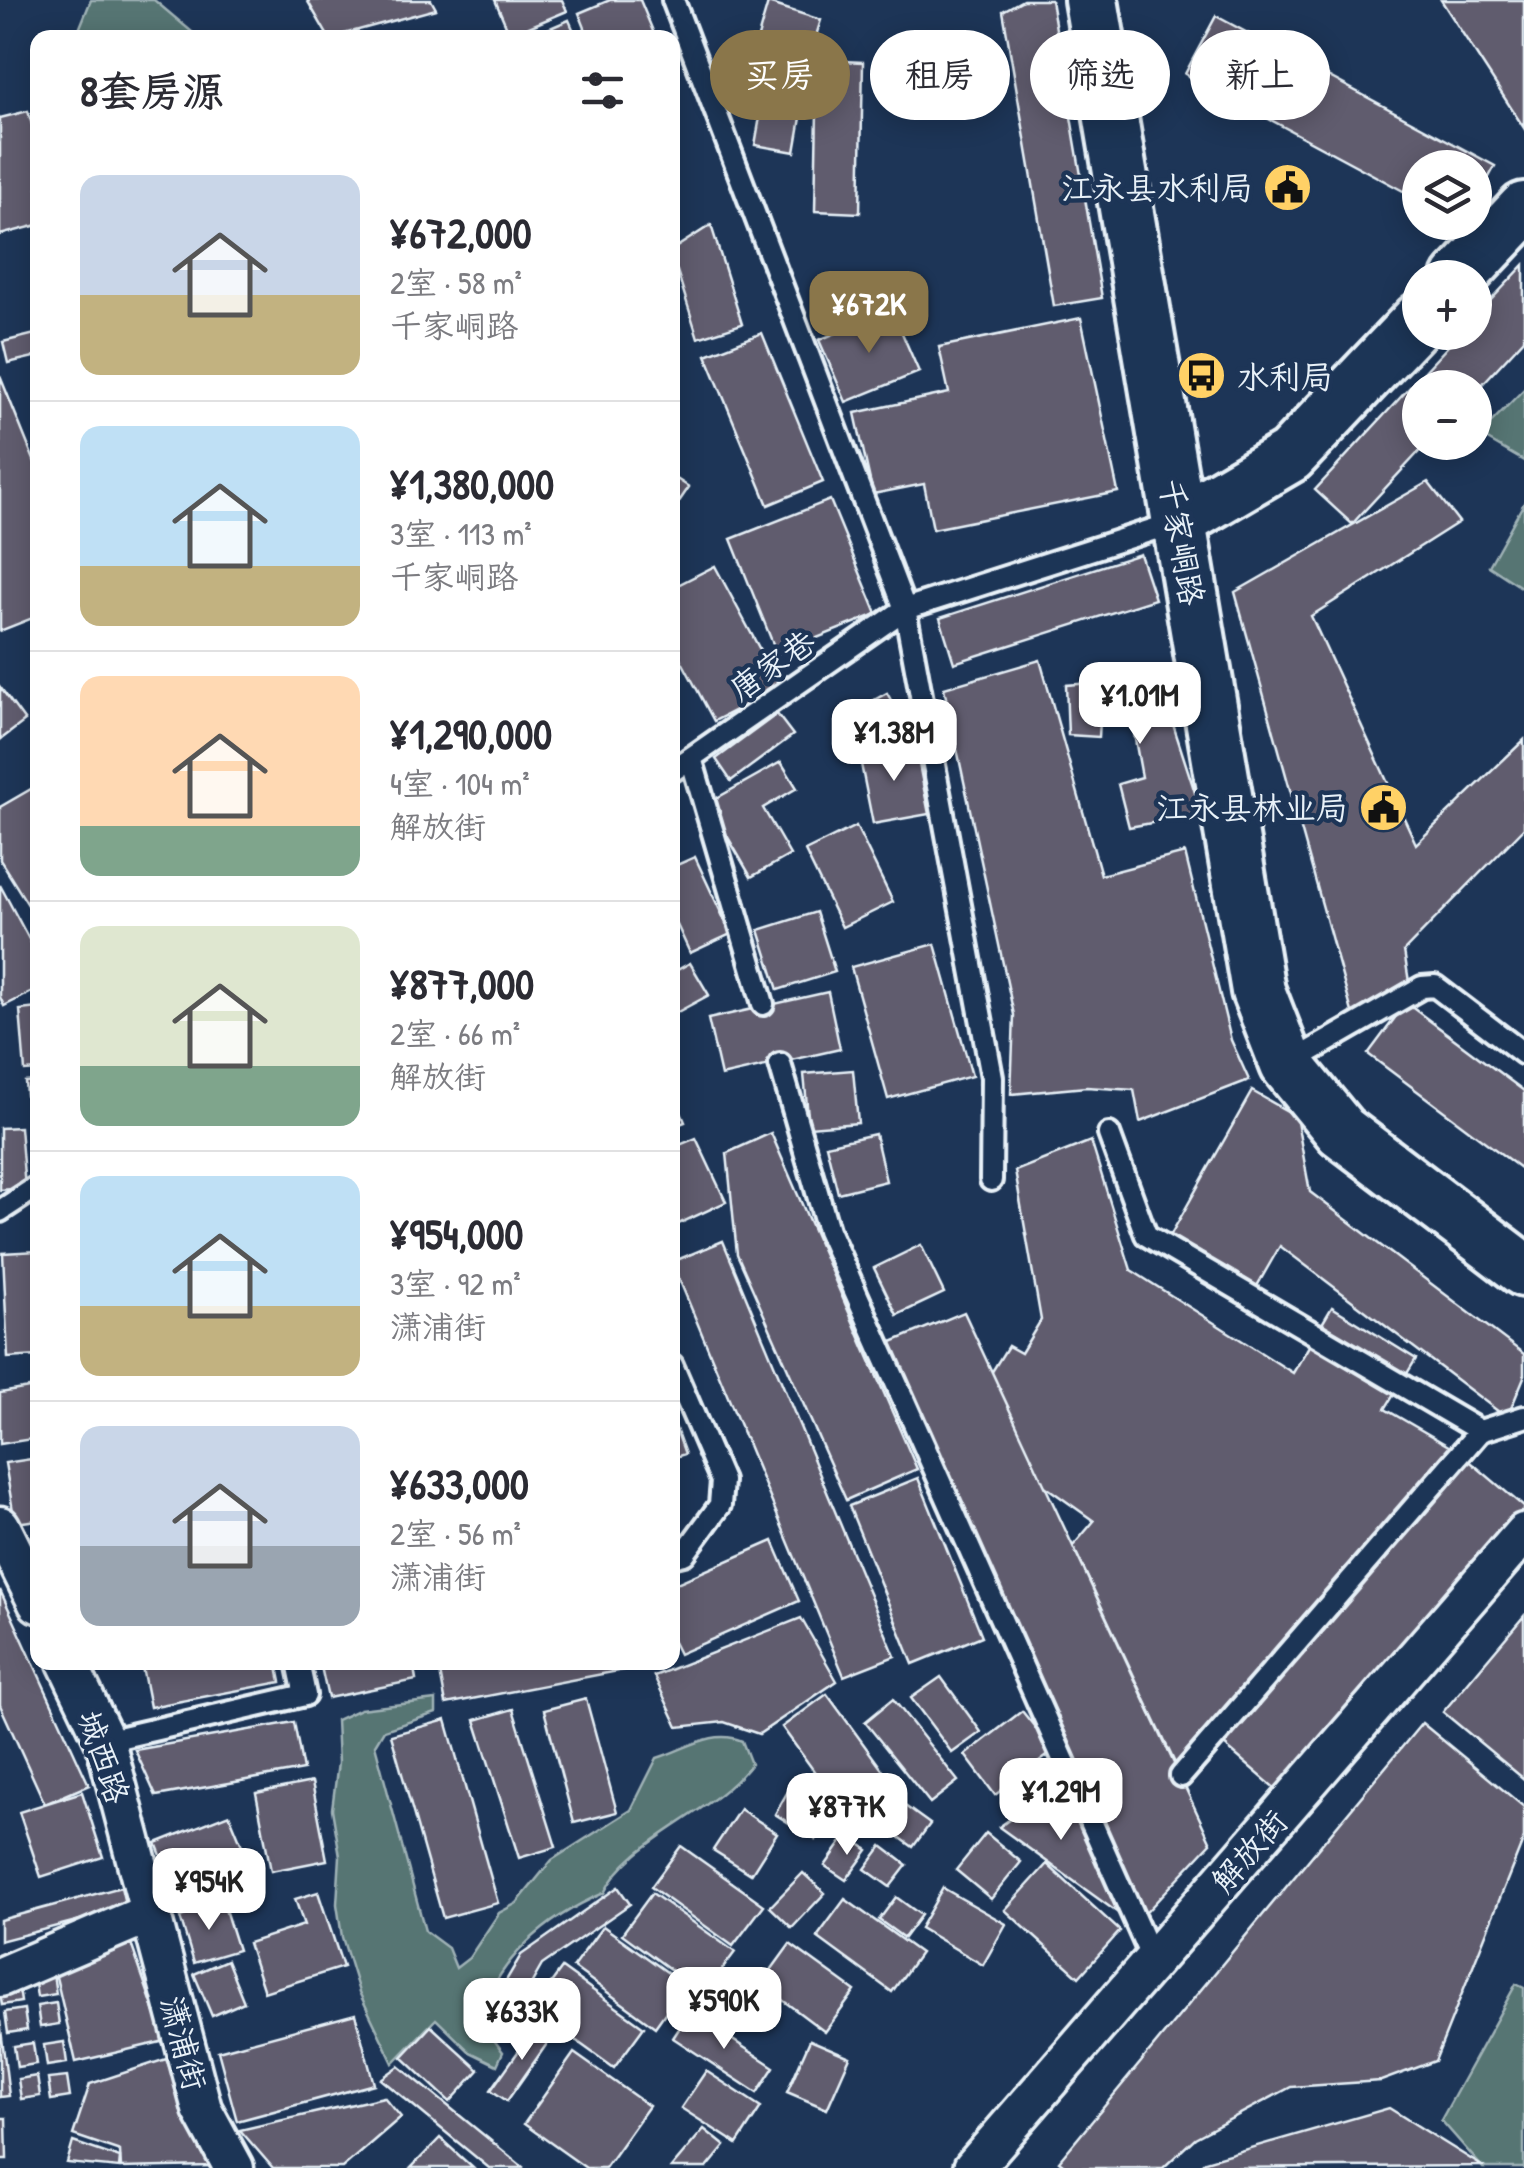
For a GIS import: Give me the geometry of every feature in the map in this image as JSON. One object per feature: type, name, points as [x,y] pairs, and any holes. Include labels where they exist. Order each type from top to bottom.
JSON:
[{"type":"main road","name":"千家峒路","points":[[1090,0],[1258,992],[1287,1065],[1341,1131],[1524,1270]]},
{"type":"main road","points":[[1476,260],[1524,209]]},
{"type":"main road","points":[[1179,522],[1290,456],[1402,338]]},
{"type":"street","points":[[0,1526],[30,1586]]},
{"type":"street","name":"解放街","points":[[973,2168],[1524,1533]]},
{"type":"street","name":"城西路","points":[[71,1670],[105,1741],[150,1913]]},
{"type":"street","points":[[0,1976],[150,1913]]},
{"type":"street","name":"潇浦街","points":[[150,1913],[202,2109],[234,2168]]},
{"type":"lane","points":[[673,0],[905,609],[992,1077],[991,1180]]},
{"type":"lane","name":"唐家巷","points":[[680,766],[905,609],[1179,522]]},
{"type":"lane","points":[[691,758],[762,1004]]},
{"type":"lane","points":[[1287,1065],[1422,987],[1435,986],[1524,1054]]},
{"type":"lane","points":[[780,1064],[828,1230],[1152,1961]]},
{"type":"lane","points":[[1109,1134],[1146,1235],[1480,1431]]},
{"type":"lane","points":[[0,1211],[30,1191]]},
{"type":"lane","points":[[680,1384],[722,1481],[720,1505],[680,1555]]},
{"type":"lane","points":[[1180,1776],[1480,1431],[1524,1417]]},
{"type":"lane","points":[[105,1741],[305,1694],[300,1670]]},
{"type":"green space","points":[[91,0],[154,0],[190,30],[79,30]]},
{"type":"green space","points":[[1524,389],[1524,461],[1492,443],[1492,422]]},
{"type":"green space","points":[[1524,503],[1524,589],[1489,566]]},
{"type":"green space","points":[[436,1700],[436,1713],[384,1730],[375,1745],[425,1931],[448,1948],[456,1968],[469,1958],[499,1913],[517,1903],[552,1860],[631,1810],[657,1758],[720,1737],[742,1741],[751,1764],[715,1798],[633,1857],[604,1893],[562,1915],[511,1960],[487,1998],[479,2020],[503,2052],[497,2065],[470,2052],[436,2019],[393,2063],[359,1992],[342,1937],[337,1904],[340,1856],[332,1809],[338,1763],[336,1720],[360,1709]]},
{"type":"green space","points":[[1516,1984],[1524,1988],[1524,2168],[1483,2168],[1441,2120]]},
{"type":"building","points":[[307,0],[431,0],[436,9],[359,30],[324,30]]},
{"type":"building","points":[[495,0],[562,0],[567,11],[522,30],[508,30]]},
{"type":"building","points":[[610,0],[640,0],[652,30],[586,30],[579,13]]},
{"type":"building","points":[[1023,0],[1051,0],[1056,30],[1030,30],[1030,120],[1072,120],[1102,298],[1054,306],[1010,51],[1010,30],[1006,30],[1003,11]]},
{"type":"building","points":[[1441,0],[1524,0],[1524,128]]},
{"type":"building","points":[[768,3],[821,20],[818,30],[760,30]]},
{"type":"building","points":[[1216,16],[1242,30],[1209,30]]},
{"type":"building","points":[[569,20],[573,30],[546,30]]},
{"type":"building","points":[[850,61],[863,62],[860,213],[815,211],[817,120],[850,120]]},
{"type":"building","points":[[1330,77],[1465,150],[1402,150],[1402,190],[1271,120],[1330,120]]},
{"type":"building","points":[[28,111],[30,118],[30,227],[0,235],[0,118]]},
{"type":"building","points":[[759,120],[801,120],[795,152],[755,145]]},
{"type":"building","points":[[711,225],[742,324],[698,338],[680,281],[680,245]]},
{"type":"building","points":[[1524,265],[1524,339],[1492,374],[1492,370],[1426,370],[1444,350],[1492,350],[1492,299]]},
{"type":"building","points":[[892,310],[919,372],[846,402],[819,340]]},
{"type":"building","points":[[1081,318],[1118,492],[933,529],[924,484],[873,494],[855,413],[949,393],[939,347]]},
{"type":"building","points":[[762,333],[823,482],[768,505],[706,355]]},
{"type":"building","points":[[30,335],[30,358],[8,363],[3,342]]},
{"type":"building","points":[[0,376],[30,450],[30,619],[0,631]]},
{"type":"building","points":[[1402,396],[1402,460],[1411,460],[1352,524],[1315,490]]},
{"type":"building","points":[[680,481],[689,487],[680,500]]},
{"type":"building","points":[[1428,482],[1459,522],[1311,616],[1416,844],[1524,740],[1524,828],[1404,951],[1410,988],[1355,1023],[1235,592]]},
{"type":"building","points":[[830,500],[877,614],[777,654],[731,539]]},
{"type":"building","points":[[1140,554],[1155,599],[954,663],[940,618]]},
{"type":"building","points":[[715,566],[780,687],[714,721],[680,658],[680,584]]},
{"type":"building","points":[[1040,660],[1101,875],[1185,853],[1231,1040],[1249,1080],[1140,1122],[1134,1090],[1086,1087],[1011,1094],[1014,1015],[944,688]]},
{"type":"building","points":[[1158,678],[1202,814],[1129,827],[1118,784],[1142,777],[1129,707],[1101,705],[1099,737],[1068,735],[1066,685]]},
{"type":"building","points":[[0,687],[25,721],[0,740]]},
{"type":"building","points":[[887,693],[905,725],[866,747],[847,715]]},
{"type":"building","points":[[777,714],[793,735],[731,781],[716,759]]},
{"type":"building","points":[[915,744],[929,814],[873,824],[859,754]]},
{"type":"building","points":[[781,762],[797,788],[763,808],[790,855],[751,877],[708,803]]},
{"type":"building","points":[[30,790],[30,908],[0,860],[0,807]]},
{"type":"building","points":[[856,826],[893,902],[842,927],[805,851]]},
{"type":"building","points":[[695,857],[731,934],[690,953],[680,931],[680,864]]},
{"type":"building","points":[[0,885],[30,941],[30,993],[4,1006],[0,997]]},
{"type":"building","points":[[816,912],[835,972],[778,990],[759,930]]},
{"type":"building","points":[[935,944],[972,1076],[888,1099],[851,967]]},
{"type":"building","points":[[690,963],[709,995],[680,1011],[680,969]]},
{"type":"building","points":[[828,992],[840,1049],[721,1076],[708,1019]]},
{"type":"building","points":[[1406,1003],[1524,1091],[1524,1171],[1368,1054]]},
{"type":"building","points":[[30,1009],[30,1071],[25,1071],[20,1010]]},
{"type":"building","points":[[853,1070],[858,1123],[809,1127],[804,1074]]},
{"type":"building","points":[[25,1082],[30,1082],[30,1143]]},
{"type":"building","points":[[1252,1091],[1296,1116],[1310,1192],[1524,1354],[1524,1377],[1507,1418],[1280,1246],[1257,1286],[1170,1236]]},
{"type":"building","points":[[20,1127],[25,1188],[0,1190],[0,1128]]},
{"type":"building","points":[[771,1133],[917,1469],[846,1500],[737,1254],[727,1153]]},
{"type":"building","points":[[875,1134],[886,1181],[838,1193],[826,1145]]},
{"type":"building","points":[[696,1138],[726,1202],[680,1223],[680,1145]]},
{"type":"building","points":[[1091,1141],[1131,1270],[1293,1373],[1332,1307],[1416,1359],[1385,1409],[1459,1452],[1181,1776],[1073,1546],[1094,1521],[1025,1472],[1021,1481],[978,1394],[1008,1346],[1021,1353],[1041,1320],[1015,1171]]},
{"type":"building","points":[[723,1241],[895,1656],[844,1676],[680,1281],[680,1259]]},
{"type":"building","points":[[921,1245],[944,1293],[897,1315],[874,1268]]},
{"type":"building","points":[[30,1251],[30,1357],[8,1358],[3,1253]]},
{"type":"building","points":[[964,1312],[1211,1843],[1136,1923],[880,1347]]},
{"type":"building","points":[[30,1388],[30,1439],[0,1444],[0,1393]]},
{"type":"building","points":[[1459,1452],[1524,1507],[1524,1533],[1291,1802],[1216,1738]]},
{"type":"building","points":[[30,1459],[30,1521],[15,1523],[5,1463]]},
{"type":"building","points":[[918,1478],[982,1636],[913,1664],[849,1506]]},
{"type":"building","points":[[773,1541],[799,1601],[680,1654],[680,1582]]},
{"type":"building","points":[[0,1590],[30,1656],[30,1670],[37,1670],[89,1785],[45,1804],[0,1705]]},
{"type":"building","points":[[1524,1616],[1524,1779],[1443,1712]]},
{"type":"building","points":[[801,1618],[837,1681],[759,1734],[724,1722],[678,1727],[654,1676],[680,1670],[680,1666]]},
{"type":"building","points":[[143,1670],[279,1670],[281,1682],[150,1707]]},
{"type":"building","points":[[322,1670],[414,1670],[416,1680],[328,1698]]},
{"type":"building","points":[[440,1670],[623,1670],[446,1704]]},
{"type":"building","points":[[941,1677],[981,1732],[952,1753],[911,1698]]},
{"type":"building","points":[[827,1694],[889,1779],[843,1811],[782,1727]]},
{"type":"building","points":[[586,1699],[617,1812],[574,1823],[544,1710]]},
{"type":"building","points":[[893,1699],[958,1781],[930,1803],[865,1722]]},
{"type":"building","points":[[513,1709],[556,1847],[519,1858],[475,1720]]},
{"type":"building","points":[[1022,1711],[1054,1751],[995,1795],[965,1755]]},
{"type":"building","points":[[446,1720],[498,1903],[443,1918],[391,1735]]},
{"type":"building","points":[[294,1722],[303,1770],[156,1796],[135,1750]]},
{"type":"building","points":[[1422,1723],[1524,1807],[1524,1838],[1435,2061],[1381,2081],[1291,2087],[1195,2138],[1163,2168],[1068,2168],[1059,2161]]},
{"type":"building","points":[[312,1782],[327,1860],[271,1871],[256,1793]]},
{"type":"building","points":[[1059,1784],[1125,1918],[999,1827]]},
{"type":"building","points":[[791,1786],[834,1811],[816,1840],[775,1814]]},
{"type":"building","points":[[82,1792],[103,1857],[41,1877],[19,1812]]},
{"type":"building","points":[[905,1806],[930,1824],[913,1847],[888,1829]]},
{"type":"building","points":[[740,1809],[777,1833],[751,1874],[713,1850]]},
{"type":"building","points":[[229,1814],[253,1872],[180,1902],[156,1843]]},
{"type":"building","points":[[986,1833],[1021,1862],[991,1899],[956,1870]]},
{"type":"building","points":[[847,1835],[868,1850],[846,1880],[825,1866]]},
{"type":"building","points":[[681,1846],[764,1905],[733,1946],[651,1887]]},
{"type":"building","points":[[882,1846],[907,1865],[890,1887],[865,1869]]},
{"type":"building","points":[[1047,1864],[1120,1931],[1079,1977],[1005,1910]]},
{"type":"building","points":[[803,1873],[825,1893],[792,1928],[770,1907]]},
{"type":"building","points":[[121,1887],[126,1908],[0,1941],[0,1920]]},
{"type":"building","points":[[618,1887],[630,1904],[542,1965],[518,2007],[497,1996],[521,1955]]},
{"type":"building","points":[[943,1888],[1006,1924],[983,1965],[920,1928]]},
{"type":"building","points":[[318,1892],[343,1967],[264,1992],[248,1943],[304,1925],[295,1899]]},
{"type":"building","points":[[652,1893],[735,1952],[704,1994],[622,1934]]},
{"type":"building","points":[[896,1897],[921,1915],[904,1938],[879,1920]]},
{"type":"building","points":[[845,1899],[920,1953],[892,1992],[817,1937]]},
{"type":"building","points":[[223,1903],[238,1950],[194,1963],[180,1917]]},
{"type":"building","points":[[603,1926],[685,1985],[655,2027],[573,1967]]},
{"type":"building","points":[[129,1938],[165,2041],[76,2062],[53,1964]]},
{"type":"building","points":[[790,1944],[855,1991],[825,2032],[761,1984]]},
{"type":"building","points":[[227,1960],[244,2002],[212,2016],[194,1974]]},
{"type":"building","points":[[562,1968],[644,2027],[614,2068],[532,2009]]},
{"type":"building","points":[[53,1974],[56,1994],[37,1997],[34,1977]]},
{"type":"building","points":[[18,1981],[21,2002],[2,2005],[0,1993]]},
{"type":"building","points":[[56,2003],[59,2024],[40,2027],[37,2006]]},
{"type":"building","points":[[24,2009],[27,2030],[8,2033],[5,2012]]},
{"type":"building","points":[[690,2012],[774,2067],[757,2093],[673,2038]]},
{"type":"building","points":[[355,2014],[374,2084],[237,2121],[218,2051]]},
{"type":"building","points":[[0,2021],[9,2096],[0,2097]]},
{"type":"building","points":[[537,2025],[553,2035],[507,2101],[491,2090]]},
{"type":"building","points":[[431,2026],[479,2070],[450,2102],[402,2057]]},
{"type":"building","points":[[810,2040],[850,2057],[827,2109],[787,2092]]},
{"type":"building","points":[[64,2042],[67,2063],[47,2066],[44,2045]]},
{"type":"building","points":[[33,2043],[36,2064],[17,2067],[14,2046]]},
{"type":"building","points":[[574,2053],[649,2106],[605,2168],[586,2168],[524,2124]]},
{"type":"building","points":[[166,2059],[210,2166],[121,2168],[120,2151],[73,2135],[90,2084]]},
{"type":"building","points":[[399,2066],[523,2167],[489,2168],[381,2079]]},
{"type":"building","points":[[706,2071],[761,2107],[737,2144],[681,2108]]},
{"type":"building","points":[[37,2076],[40,2096],[21,2099],[18,2079]]},
{"type":"building","points":[[67,2077],[70,2097],[51,2100],[48,2079]]},
{"type":"building","points":[[384,2097],[401,2117],[342,2168],[273,2168],[240,2130]]},
{"type":"building","points":[[1389,2108],[1482,2166],[1198,2168],[1205,2161]]},
{"type":"building","points":[[0,2118],[6,2118],[7,2159],[0,2159]]},
{"type":"building","points":[[704,2129],[725,2146],[707,2168],[671,2168]]},
{"type":"building","points":[[440,2138],[473,2168],[411,2168]]},
{"type":"building","points":[[73,2142],[120,2158],[119,2168],[67,2163]]},
{"type":"place","name":"江永县水利局","points":[[1288,187]]},
{"type":"place","name":"水利局","points":[[1202,376]]},
{"type":"place","name":"江永县林业局","points":[[1383,807]]}]
